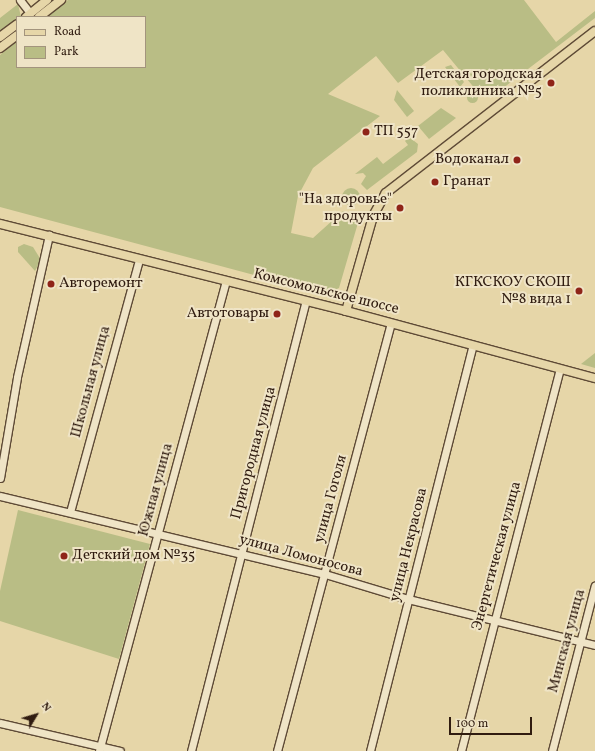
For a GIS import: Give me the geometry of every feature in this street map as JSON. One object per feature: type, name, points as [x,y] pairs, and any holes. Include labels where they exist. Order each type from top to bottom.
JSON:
[{"type":"main road","points":[[30,16],[47,0]]},
{"type":"main road","points":[[40,16],[61,0]]},
{"type":"main road","points":[[0,37],[16,25]]},
{"type":"main road","points":[[346,311],[373,216],[386,193],[595,31]]},
{"type":"main road","points":[[0,48],[16,36]]},
{"type":"main road","name":"Комсомольское шоссе","points":[[0,220],[139,260],[306,300],[595,378]]},
{"type":"main road","name":"Комсомольское шоссе","points":[[0,224],[49,235]]},
{"type":"street","points":[[20,0],[30,16]]},
{"type":"street","points":[[0,478],[17,377],[49,235]]},
{"type":"street","name":"Школьная улица","points":[[70,512],[139,260]]},
{"type":"street","name":"Южная улица","points":[[100,749],[226,281]]},
{"type":"street","name":"Пригородная улица","points":[[191,751],[306,300]]},
{"type":"street","name":"улица Гоголя","points":[[277,751],[391,323]]},
{"type":"street","name":"улица Некрасова","points":[[370,751],[473,345]]},
{"type":"street","name":"Энергетическая улица","points":[[461,751],[560,369]]},
{"type":"street","name":"улица Ломоносова","points":[[0,496],[325,574],[408,599],[595,645]]},
{"type":"street","name":"Минская улица","points":[[552,751],[595,585]]},
{"type":"street","points":[[0,723],[100,749],[120,751]]},
{"type":"green space","points":[[68,0],[524,0],[556,42],[595,11],[595,18],[498,92],[481,96],[443,50],[398,83],[376,56],[328,94],[380,116],[313,168],[298,196],[291,233],[313,238],[343,211],[360,216],[339,288],[325,294],[0,207],[0,55],[16,42],[16,68],[146,68],[146,16],[48,16]]},
{"type":"green space","points":[[18,4],[21,16],[16,16],[16,22],[0,35],[0,18]]},
{"type":"green space","points":[[451,65],[464,82],[460,87],[445,67]]},
{"type":"green space","points":[[397,90],[414,111],[407,117],[394,100]]},
{"type":"green space","points":[[470,92],[474,92],[476,93],[476,101],[470,102],[467,99],[467,95]]},
{"type":"green space","points":[[441,108],[456,118],[429,139],[418,126]]},
{"type":"green space","points":[[409,137],[418,144],[417,152],[367,190],[361,184],[366,176],[363,173],[355,174],[377,157],[383,164],[408,145],[405,141]]},
{"type":"green space","points":[[347,188],[355,188],[360,193],[358,204],[355,206],[347,206],[342,201],[342,193]]},
{"type":"green space","points":[[24,244],[33,247],[41,260],[35,271],[18,252],[18,247]]},
{"type":"green space","points":[[595,353],[595,368],[581,364]]},
{"type":"green space","points":[[18,510],[150,544],[119,659],[0,621],[0,591]]},
{"type":"place","name":"Детская городская поликлиника №5","points":[[551,83]]},
{"type":"place","name":"ТП 557","points":[[366,132]]},
{"type":"place","name":"Водоканал","points":[[517,160]]},
{"type":"place","name":"Гранат","points":[[435,182]]},
{"type":"place","name":"\"На здоровье\" продукты","points":[[400,208]]},
{"type":"place","name":"Авторемонт","points":[[51,284]]},
{"type":"place","name":"КГКСКОУ СКОШ №8 вида 1","points":[[579,291]]},
{"type":"place","name":"Автотовары","points":[[277,314]]},
{"type":"place","name":"Детский дом №35","points":[[64,556]]}]
